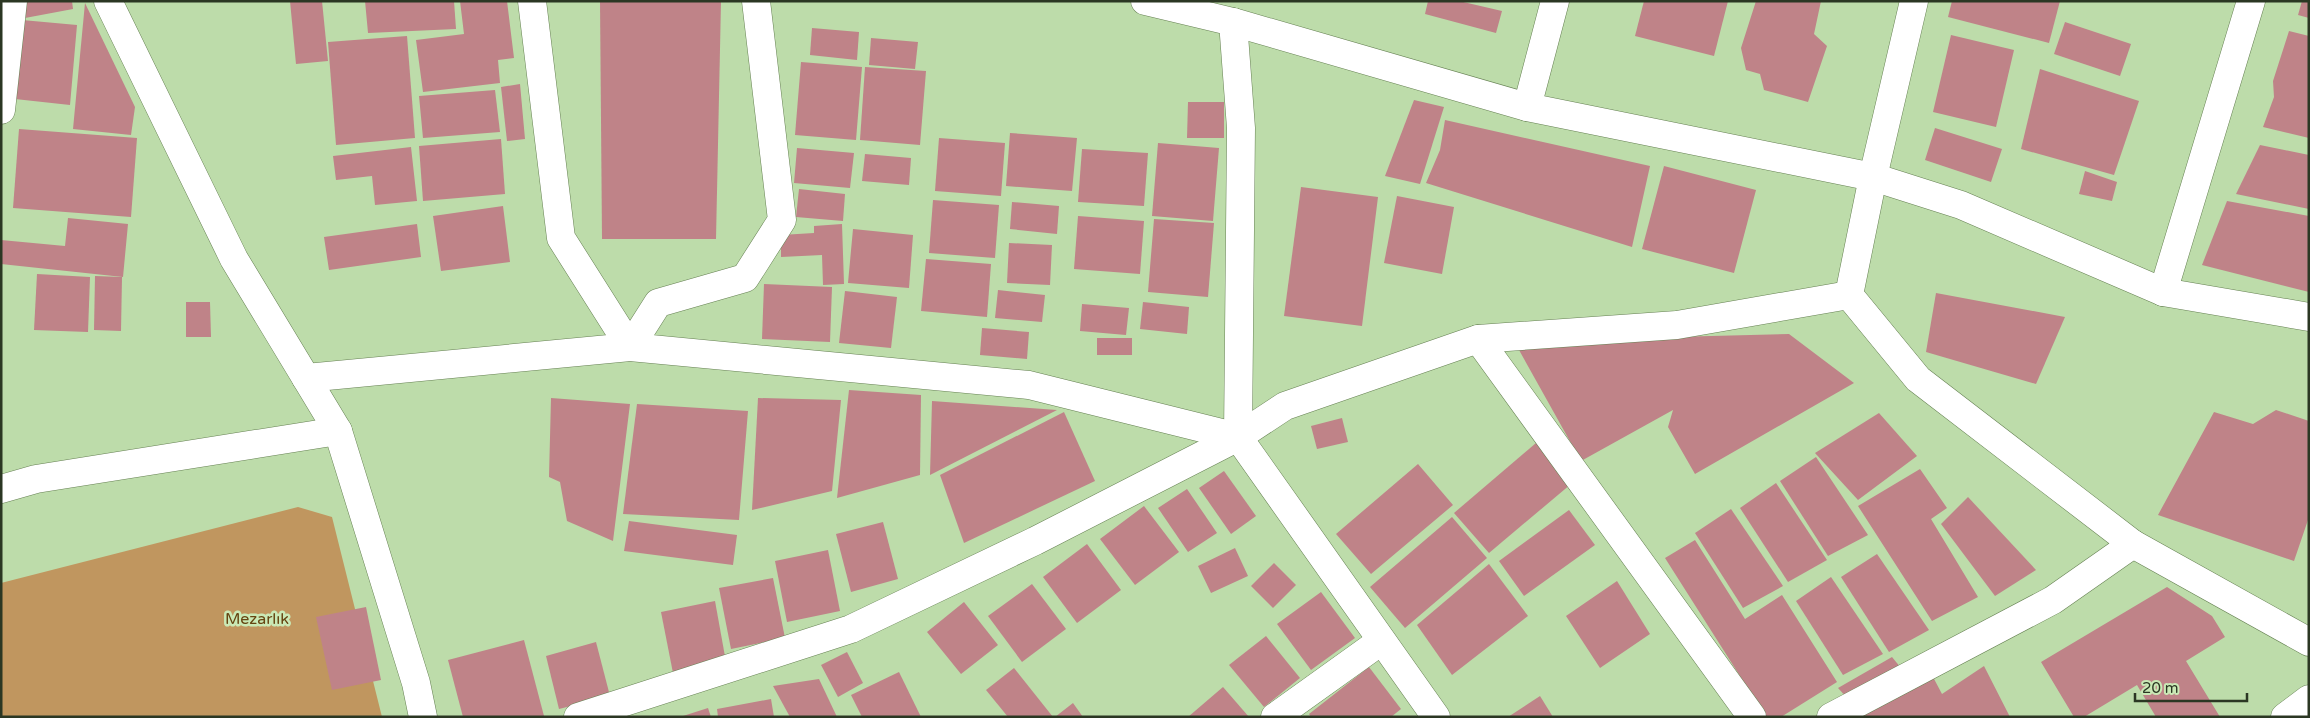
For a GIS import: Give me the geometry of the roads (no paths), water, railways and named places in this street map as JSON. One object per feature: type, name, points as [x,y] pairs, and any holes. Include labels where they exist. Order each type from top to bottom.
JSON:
[{"type":"street","points":[[1,110],[14,1]]},
{"type":"street","points":[[108,1],[234,259],[338,431],[416,683],[423,717]]},
{"type":"street","points":[[532,1],[561,238],[630,346]]},
{"type":"street","points":[[630,346],[658,303],[745,278],[782,220],[756,1]]},
{"type":"street","points":[[1145,1],[1233,22],[1527,107],[1873,177],[1961,205],[2163,292],[2309,317]]},
{"type":"street","points":[[1527,107],[1555,1]]},
{"type":"street","points":[[1848,295],[1914,1]]},
{"type":"street","points":[[2163,292],[2251,1]]},
{"type":"street","points":[[1233,22],[1241,128],[1238,437],[1380,641],[1436,717]]},
{"type":"street","points":[[578,717],[851,629],[1035,541],[1238,437],[1285,406],[1478,339],[1677,326],[1848,295]]},
{"type":"street","points":[[1848,295],[1918,379],[2133,544],[2309,642]]},
{"type":"street","points":[[1478,339],[1752,717]]},
{"type":"street","points":[[306,378],[630,346],[1029,384],[1238,437]]},
{"type":"street","points":[[1,488],[36,479],[338,431]]},
{"type":"street","points":[[1831,717],[2053,600],[2133,544]]},
{"type":"street","points":[[1275,717],[1380,641]]},
{"type":"street","points":[[2285,717],[2309,699]]},
{"type":"park label","name":"Mezarlık","points":[[257,619]]}]
